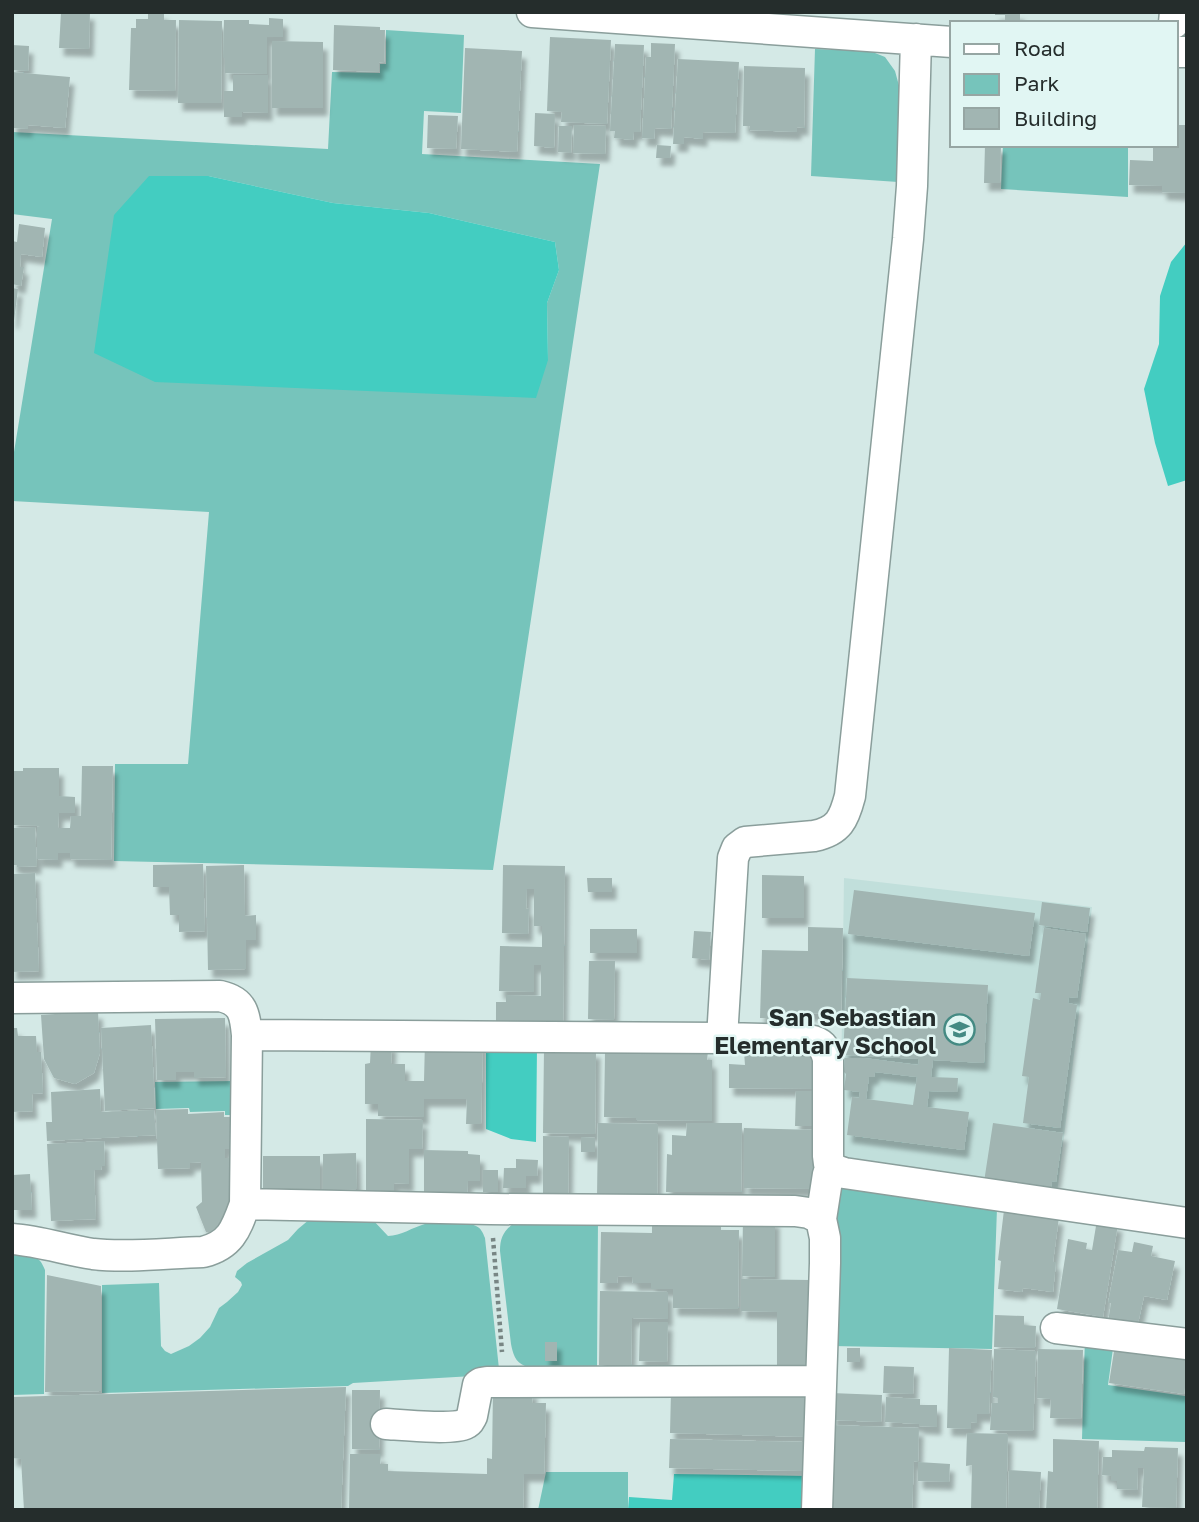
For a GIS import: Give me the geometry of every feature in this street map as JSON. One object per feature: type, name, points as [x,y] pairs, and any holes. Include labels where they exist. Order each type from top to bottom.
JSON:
[{"type":"street","points":[[532,12],[839,23],[916,40],[950,42]]},
{"type":"street","points":[[722,1038],[733,858],[737,848],[746,842],[825,834],[842,821],[850,796],[908,239],[916,40]]},
{"type":"street","points":[[12,998],[220,996],[228,998],[240,1007],[246,1021],[247,1035],[244,1204],[229,1237],[216,1248],[203,1252],[115,1255],[94,1254],[47,1243],[12,1239]]},
{"type":"street","points":[[247,1035],[809,1040],[822,1045],[828,1059],[828,1156],[832,1168],[844,1173],[1187,1223]]},
{"type":"street","points":[[817,1510],[825,1246],[821,1219],[828,1174],[832,1168]]},
{"type":"street","points":[[244,1204],[795,1211],[821,1219]]},
{"type":"street","points":[[1056,1328],[1187,1344]]},
{"type":"street","points":[[386,1424],[450,1427],[465,1424],[472,1416],[478,1385],[487,1382],[820,1381]]},
{"type":"path","points":[[490,1209],[504,1381]]},
{"type":"shaded area","points":[[149,176],[208,176],[333,203],[429,213],[555,242],[559,270],[547,303],[548,360],[536,398],[155,382],[94,353],[114,215]]},
{"type":"shaded area","points":[[1187,242],[1187,480],[1168,486],[1155,443],[1144,389],[1159,344],[1160,296],[1171,262]]},
{"type":"shaded area","name":"San Sebastian Elementary School","points":[[844,878],[1092,907],[1057,1194],[844,1161],[840,1153]]},
{"type":"shaded area","points":[[486,1046],[537,1047],[536,1142],[511,1139],[486,1129]]},
{"type":"shaded area","points":[[674,1474],[808,1476],[807,1510],[628,1510],[629,1497],[672,1500]]},
{"type":"green space","points":[[386,30],[464,35],[461,113],[424,111],[422,154],[600,164],[493,870],[114,861],[115,764],[188,764],[209,512],[12,501],[12,452],[52,219],[12,214],[12,132],[328,149],[332,72],[380,73],[380,64],[386,64]],"holes":[[[208,176],[333,203],[429,213],[555,242],[559,270],[547,303],[548,360]]]},
{"type":"green space","points":[[815,49],[870,51],[885,57],[895,71],[901,93],[898,182],[811,176]]},
{"type":"green space","points":[[1003,147],[1128,147],[1128,197],[1001,189]]},
{"type":"green space","points":[[237,1081],[237,1115],[225,1115],[225,1111],[190,1112],[189,1108],[156,1109],[155,1082]]},
{"type":"green space","points":[[834,1186],[997,1208],[992,1349],[832,1346]]},
{"type":"green space","points":[[316,1214],[371,1218],[388,1236],[436,1222],[465,1223],[479,1228],[485,1238],[499,1369],[473,1376],[353,1383],[348,1386],[102,1393],[102,1285],[159,1283],[161,1346],[171,1354],[200,1338],[210,1327],[219,1308],[238,1292],[242,1285],[235,1277],[237,1271],[288,1240]]},
{"type":"green space","points":[[598,1219],[597,1366],[525,1366],[515,1357],[511,1344],[500,1251],[503,1235],[515,1222]]},
{"type":"green space","points":[[12,1255],[36,1257],[45,1270],[44,1394],[12,1395]]},
{"type":"green space","points":[[1085,1337],[1114,1341],[1108,1385],[1185,1396],[1187,1387],[1185,1442],[1082,1439]]},
{"type":"green space","points":[[546,1472],[628,1472],[628,1510],[538,1510]]},
{"type":"building","points":[[61,12],[90,12],[89,49],[59,48]]},
{"type":"building","points":[[148,12],[164,12],[164,20],[176,20],[175,91],[129,90],[131,28],[136,28],[136,19],[148,19]]},
{"type":"building","points":[[995,12],[1020,12],[1020,21],[1005,21],[1005,15],[995,15]]},
{"type":"building","points":[[269,18],[283,19],[283,37],[267,37],[267,74],[225,73],[224,20],[249,20],[249,24],[269,25]]},
{"type":"building","points":[[179,20],[222,21],[221,103],[178,103]]},
{"type":"building","points":[[334,25],[380,27],[380,30],[385,30],[384,63],[379,62],[379,72],[333,70]]},
{"type":"building","points":[[550,37],[611,40],[607,124],[561,122],[562,112],[547,111]]},
{"type":"building","points":[[272,41],[323,42],[323,108],[272,108]]},
{"type":"building","points":[[651,43],[675,44],[671,129],[655,128],[654,139],[642,138],[646,57],[651,57]]},
{"type":"building","points":[[615,44],[644,45],[640,132],[634,132],[633,140],[614,138],[615,131],[610,131]]},
{"type":"building","points":[[12,45],[29,46],[28,71],[12,70]]},
{"type":"building","points":[[465,48],[522,51],[517,152],[461,149]]},
{"type":"building","points":[[678,59],[739,62],[735,133],[703,132],[703,139],[684,137],[684,144],[673,144]]},
{"type":"building","points":[[744,66],[805,68],[804,128],[797,127],[797,132],[749,130],[750,126],[743,126]]},
{"type":"building","points":[[12,72],[70,77],[65,128],[28,125],[28,129],[12,128]]},
{"type":"building","points":[[233,75],[268,75],[268,113],[242,112],[242,117],[224,117],[224,91],[233,91]]},
{"type":"building","points":[[535,113],[555,114],[554,148],[534,146]]},
{"type":"building","points":[[428,115],[458,116],[456,149],[427,148]]},
{"type":"building","points":[[574,125],[606,126],[605,154],[573,153]]},
{"type":"building","points":[[1178,125],[1187,125],[1187,193],[1162,192],[1162,186],[1129,185],[1130,160],[1153,161],[1153,147],[1178,147]]},
{"type":"building","points":[[559,126],[572,126],[571,153],[558,152]]},
{"type":"building","points":[[657,145],[671,146],[670,158],[656,158]]},
{"type":"building","points":[[985,147],[1001,147],[1000,183],[984,183]]},
{"type":"building","points":[[19,224],[45,228],[42,257],[21,254],[20,267],[24,267],[21,286],[12,284],[12,241],[17,242]]},
{"type":"building","points":[[12,288],[18,289],[14,321],[12,321]]},
{"type":"building","points":[[82,766],[113,766],[111,860],[70,859],[70,853],[58,853],[58,860],[37,859],[37,827],[40,826],[12,825],[12,771],[23,771],[23,768],[59,768],[59,796],[75,797],[75,813],[59,813],[58,828],[70,828],[71,816],[81,816]]},
{"type":"building","points":[[35,827],[37,866],[12,865],[12,828]]},
{"type":"building","points":[[203,864],[205,931],[179,932],[179,915],[170,915],[169,887],[153,887],[153,865]]},
{"type":"building","points":[[244,865],[245,916],[256,915],[256,940],[246,940],[246,969],[208,970],[206,866]]},
{"type":"building","points":[[503,865],[565,866],[563,1028],[496,1027],[496,1002],[506,1002],[506,995],[541,996],[541,965],[534,965],[534,992],[499,991],[500,946],[542,947],[542,926],[534,926],[534,889],[527,889],[528,934],[502,933]]},
{"type":"building","points":[[35,873],[39,971],[12,972],[12,874]]},
{"type":"building","points":[[762,875],[804,876],[804,918],[762,918]]},
{"type":"building","points":[[587,878],[612,878],[612,892],[588,892]]},
{"type":"building","points":[[854,890],[1035,913],[1029,956],[848,934]]},
{"type":"building","points":[[1042,902],[1090,908],[1087,932],[1039,925]]},
{"type":"building","points":[[808,927],[843,928],[841,1014],[792,1013],[792,1024],[767,1024],[767,1018],[760,1018],[762,950],[808,951]]},
{"type":"building","points":[[1044,928],[1086,934],[1077,998],[1069,997],[1068,1003],[1077,1005],[1060,1128],[1023,1123],[1029,1077],[1022,1076],[1033,998],[1040,1000],[1041,993],[1035,993]]},
{"type":"building","points":[[590,929],[637,929],[637,953],[590,953]]},
{"type":"building","points":[[694,931],[711,932],[709,960],[692,958]]},
{"type":"building","points":[[589,961],[615,961],[614,1020],[588,1019]]},
{"type":"building","points":[[847,978],[988,985],[984,1063],[933,1060],[931,1077],[958,1078],[957,1092],[929,1091],[927,1107],[969,1112],[964,1150],[847,1135],[852,1097],[859,1098],[860,1092],[844,1090],[845,1058],[918,1065],[919,1059],[843,1055]],"holes":[[[875,1072],[917,1077],[913,1105],[866,1099],[869,1077],[874,1077]]]},
{"type":"building","points":[[98,1011],[100,1053],[94,1073],[75,1084],[54,1078],[44,1059],[41,1015]]},
{"type":"building","points":[[225,1018],[226,1077],[194,1078],[194,1072],[176,1072],[176,1080],[157,1080],[155,1019]]},
{"type":"building","points":[[151,1025],[155,1108],[105,1111],[101,1028]]},
{"type":"building","points":[[12,1028],[17,1028],[18,1036],[36,1036],[37,1052],[41,1052],[43,1093],[32,1094],[33,1111],[12,1112]]},
{"type":"building","points":[[425,1041],[483,1042],[481,1124],[466,1124],[467,1099],[424,1099],[424,1117],[378,1116],[378,1104],[365,1104],[365,1064],[370,1063],[371,1043],[392,1043],[391,1064],[405,1064],[405,1081],[424,1081]]},
{"type":"building","points":[[544,1049],[596,1050],[595,1134],[543,1133]]},
{"type":"building","points":[[605,1050],[708,1051],[707,1060],[712,1060],[712,1121],[604,1117]]},
{"type":"building","points":[[744,1052],[818,1053],[817,1089],[729,1088],[729,1064],[745,1065]]},
{"type":"building","points":[[100,1089],[101,1112],[154,1110],[156,1135],[47,1141],[46,1122],[52,1122],[51,1092]]},
{"type":"building","points":[[796,1091],[815,1091],[815,1126],[795,1126]]},
{"type":"building","points":[[188,1109],[188,1114],[224,1112],[224,1117],[230,1117],[231,1149],[225,1149],[225,1158],[232,1158],[233,1217],[223,1217],[220,1225],[210,1232],[206,1232],[196,1207],[202,1202],[201,1162],[190,1163],[190,1168],[158,1169],[156,1110]]},
{"type":"building","points":[[366,1119],[423,1120],[422,1149],[409,1149],[409,1184],[394,1183],[394,1192],[366,1192]]},
{"type":"building","points":[[598,1123],[658,1124],[657,1199],[597,1198]]},
{"type":"building","points":[[687,1123],[742,1123],[741,1192],[666,1192],[667,1154],[672,1155],[672,1135],[686,1136]]},
{"type":"building","points":[[993,1123],[1063,1133],[1056,1182],[1052,1181],[1051,1192],[984,1182]]},
{"type":"building","points":[[744,1128],[817,1130],[816,1189],[744,1188]]},
{"type":"building","points":[[543,1136],[569,1137],[568,1199],[543,1198]]},
{"type":"building","points":[[581,1137],[595,1138],[595,1152],[581,1152]]},
{"type":"building","points":[[104,1141],[105,1166],[102,1166],[101,1170],[94,1170],[96,1219],[51,1221],[47,1144]]},
{"type":"building","points":[[424,1150],[468,1151],[468,1154],[480,1155],[480,1181],[468,1181],[467,1198],[424,1197]]},
{"type":"building","points":[[356,1153],[357,1189],[323,1190],[323,1154]]},
{"type":"building","points":[[263,1156],[320,1156],[320,1189],[263,1190]]},
{"type":"building","points":[[516,1159],[538,1160],[537,1176],[526,1176],[526,1188],[503,1188],[504,1168],[516,1168]]},
{"type":"building","points":[[483,1170],[498,1170],[498,1192],[483,1192]]},
{"type":"building","points":[[30,1174],[32,1210],[14,1210],[13,1175]]},
{"type":"building","points":[[1004,1210],[1059,1217],[1053,1262],[1056,1262],[1053,1292],[1023,1288],[1022,1292],[998,1289],[1001,1261],[998,1260]]},
{"type":"building","points":[[652,1219],[721,1225],[721,1230],[739,1230],[738,1309],[673,1308],[673,1289],[651,1289],[651,1283],[633,1283],[632,1277],[618,1276],[617,1283],[600,1283],[601,1232],[652,1233]]},
{"type":"building","points":[[743,1219],[775,1219],[775,1277],[742,1276]]},
{"type":"building","points":[[1097,1220],[1118,1224],[1103,1317],[1057,1309],[1068,1239],[1087,1243],[1086,1249],[1092,1250]]},
{"type":"building","points":[[1134,1242],[1153,1246],[1151,1256],[1175,1261],[1167,1300],[1144,1296],[1137,1328],[1108,1322],[1111,1303],[1108,1303],[1118,1250],[1132,1252]]},
{"type":"building","points":[[47,1275],[101,1286],[101,1391],[45,1392]]},
{"type":"building","points":[[741,1279],[811,1280],[809,1366],[777,1365],[777,1312],[741,1311]]},
{"type":"building","points":[[600,1291],[668,1292],[668,1319],[632,1318],[631,1365],[599,1365]]},
{"type":"building","points":[[995,1315],[1024,1316],[1024,1325],[1036,1326],[1035,1348],[994,1347]]},
{"type":"building","points":[[640,1322],[668,1322],[667,1362],[639,1361]]},
{"type":"building","points":[[545,1342],[557,1342],[557,1361],[545,1361]]},
{"type":"building","points":[[1115,1345],[1187,1350],[1184,1394],[1109,1383]]},
{"type":"building","points":[[847,1348],[860,1348],[860,1362],[847,1362]]},
{"type":"building","points":[[949,1348],[992,1350],[989,1414],[977,1414],[977,1423],[971,1422],[971,1429],[947,1428]]},
{"type":"building","points":[[994,1349],[1036,1351],[1033,1431],[990,1430],[992,1403],[998,1403],[998,1398],[993,1397]]},
{"type":"building","points":[[1038,1349],[1083,1350],[1081,1419],[1050,1418],[1051,1399],[1037,1398]]},
{"type":"building","points":[[884,1366],[914,1367],[913,1394],[883,1393]]},
{"type":"building","points":[[346,1387],[341,1510],[24,1510],[21,1459],[12,1458],[13,1397]]},
{"type":"building","points":[[493,1389],[533,1390],[532,1403],[546,1403],[544,1474],[524,1474],[523,1510],[349,1510],[350,1454],[381,1454],[380,1464],[388,1464],[388,1471],[487,1474],[487,1458],[492,1459]]},
{"type":"building","points":[[352,1390],[380,1390],[379,1450],[352,1449]]},
{"type":"building","points":[[671,1392],[804,1392],[804,1414],[809,1414],[808,1437],[670,1433]]},
{"type":"building","points":[[831,1393],[882,1395],[881,1422],[831,1420]]},
{"type":"building","points":[[886,1397],[920,1399],[920,1405],[937,1405],[937,1427],[885,1422]]},
{"type":"building","points":[[830,1425],[919,1428],[918,1462],[914,1461],[912,1510],[827,1510]]},
{"type":"building","points":[[967,1433],[1008,1434],[1006,1510],[971,1510],[972,1465],[966,1466]]},
{"type":"building","points":[[670,1439],[803,1442],[803,1471],[669,1468]]},
{"type":"building","points":[[1053,1439],[1099,1441],[1097,1510],[1046,1510],[1048,1471],[1053,1472]]},
{"type":"building","points":[[1145,1447],[1178,1448],[1176,1508],[1142,1507],[1144,1468],[1138,1468],[1137,1490],[1117,1489],[1117,1481],[1111,1481],[1111,1476],[1102,1475],[1103,1457],[1112,1457],[1112,1450],[1144,1451]]},
{"type":"building","points":[[918,1462],[950,1464],[949,1482],[918,1481]]},
{"type":"building","points":[[1009,1470],[1041,1472],[1039,1510],[1008,1510]]},
{"type":"place","name":"San Sebastian Elementary School","points":[[959,1030]]}]
